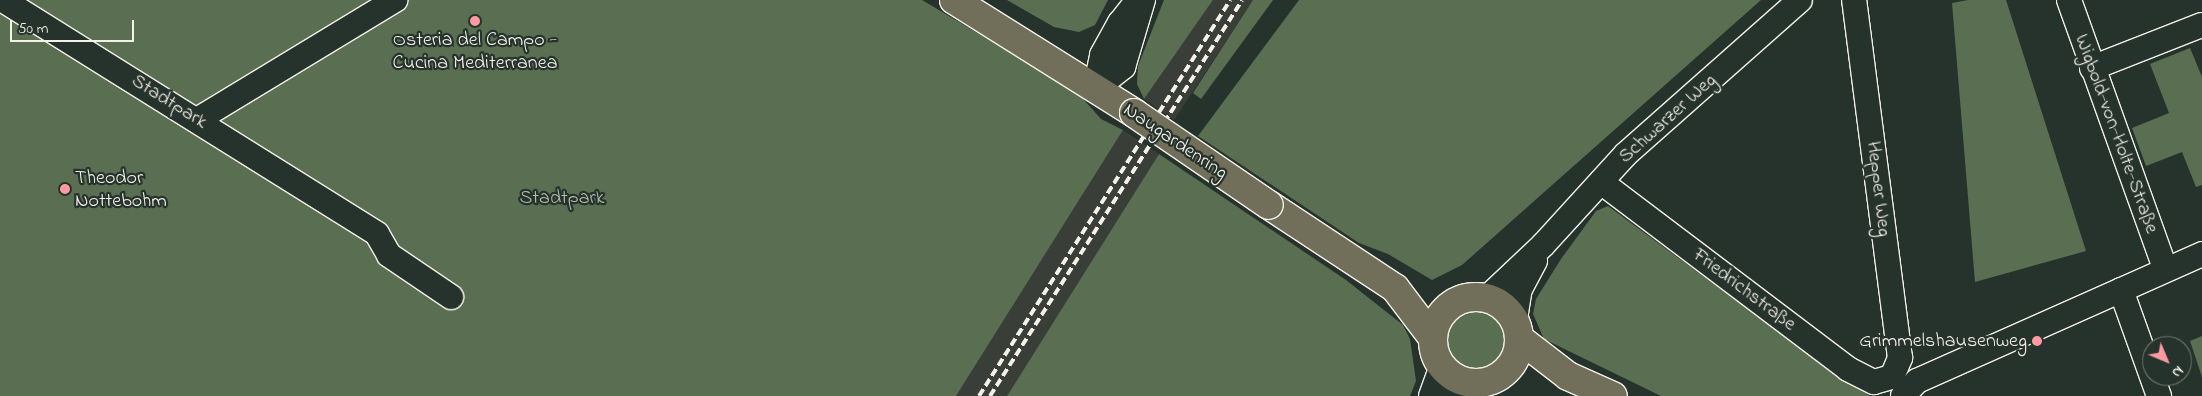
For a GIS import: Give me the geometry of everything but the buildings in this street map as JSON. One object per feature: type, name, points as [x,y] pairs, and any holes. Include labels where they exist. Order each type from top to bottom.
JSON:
[{"type":"main road","name":"Naugardenring","points":[[954,0],[1134,113],[1395,288],[1424,296],[1448,307]]},
{"type":"main road","name":"Naugardenring","points":[[1395,288],[1432,337]]},
{"type":"main road","points":[[1568,376],[1505,374],[1489,382],[1463,390],[1441,368],[1434,353],[1432,337],[1437,320],[1448,307],[1473,297],[1487,298],[1503,306],[1517,329],[1568,376],[1613,396]]},
{"type":"main road","points":[[1505,374],[1516,358],[1517,329]]},
{"type":"street","name":"Stadtpark","points":[[3,0],[377,234],[389,255],[450,297]]},
{"type":"street","points":[[197,120],[395,0]]},
{"type":"street","points":[[1095,89],[1102,55],[1120,23],[1138,0]]},
{"type":"street","points":[[1095,89],[1122,66],[1143,0]]},
{"type":"street","name":"Schwarzer Weg","points":[[1487,298],[1543,246],[1626,154],[1800,0]]},
{"type":"street","name":"Hepper Weg","points":[[1854,0],[1900,358],[1900,387]]},
{"type":"street","name":"Wigbold-von-Holte-Straße","points":[[2069,0],[2165,268]]},
{"type":"street","points":[[2092,68],[2202,24]]},
{"type":"street","name":"Friedrichstraße","points":[[1601,182],[1848,369],[1874,382],[1900,387],[2121,290],[2165,268],[2202,254]]},
{"type":"street","name":"Schwarzer Weg","points":[[1517,329],[1520,289],[1543,246]]},
{"type":"street","points":[[2121,290],[2159,396]]},
{"type":"street","points":[[1431,396],[1441,368]]},
{"type":"shaded area","points":[[1213,0],[1253,0],[1174,120],[1144,99]]},
{"type":"shaded area","points":[[1123,130],[1159,154],[1007,396],[956,396]]},
{"type":"green space","name":"Stadtpark","points":[[7,0],[922,0],[1077,92],[1101,119],[1123,130],[956,396],[0,396],[0,13]]},
{"type":"green space","points":[[1007,0],[1108,0],[1095,25],[1079,32],[1054,27]]},
{"type":"green space","points":[[1164,0],[1213,0],[1144,99],[1137,84],[1138,66]]},
{"type":"green space","points":[[1253,0],[1273,0],[1201,99],[1193,93]]},
{"type":"green space","points":[[1299,0],[1761,0],[1462,265],[1432,280],[1388,254],[1359,243],[1198,136]]},
{"type":"green space","points":[[1968,0],[2006,0],[2086,251],[1975,282],[1952,3]]},
{"type":"green space","points":[[2190,48],[2202,77],[2202,185],[2196,187],[2182,152],[2146,166],[2132,128],[2169,113],[2150,64]]},
{"type":"green space","points":[[1159,154],[1346,280],[1403,325],[1410,339],[1416,381],[1410,396],[1007,396]]},
{"type":"green space","points":[[1608,206],[1810,355],[1870,396],[1661,396],[1544,339],[1533,314],[1536,299],[1561,259],[1596,211]]},
{"type":"green space","points":[[1468,305],[1482,305],[1495,310],[1505,320],[1510,333],[1510,347],[1505,360],[1495,370],[1482,375],[1468,375],[1455,370],[1445,360],[1440,347],[1440,333],[1445,320],[1455,310]]},
{"type":"green space","points":[[2202,336],[2202,377],[2192,347],[2192,340]]},
{"type":"railway","points":[[979,396],[1230,0]]},
{"type":"railway","points":[[990,396],[1242,0]]},
{"type":"place","name":"Osteria del Campo - Cucina Mediterranea","points":[[475,21]]},
{"type":"place","name":"Theodor Nottebohm","points":[[65,189]]},
{"type":"place","name":"Grimmelshausenweg","points":[[2037,341]]}]
